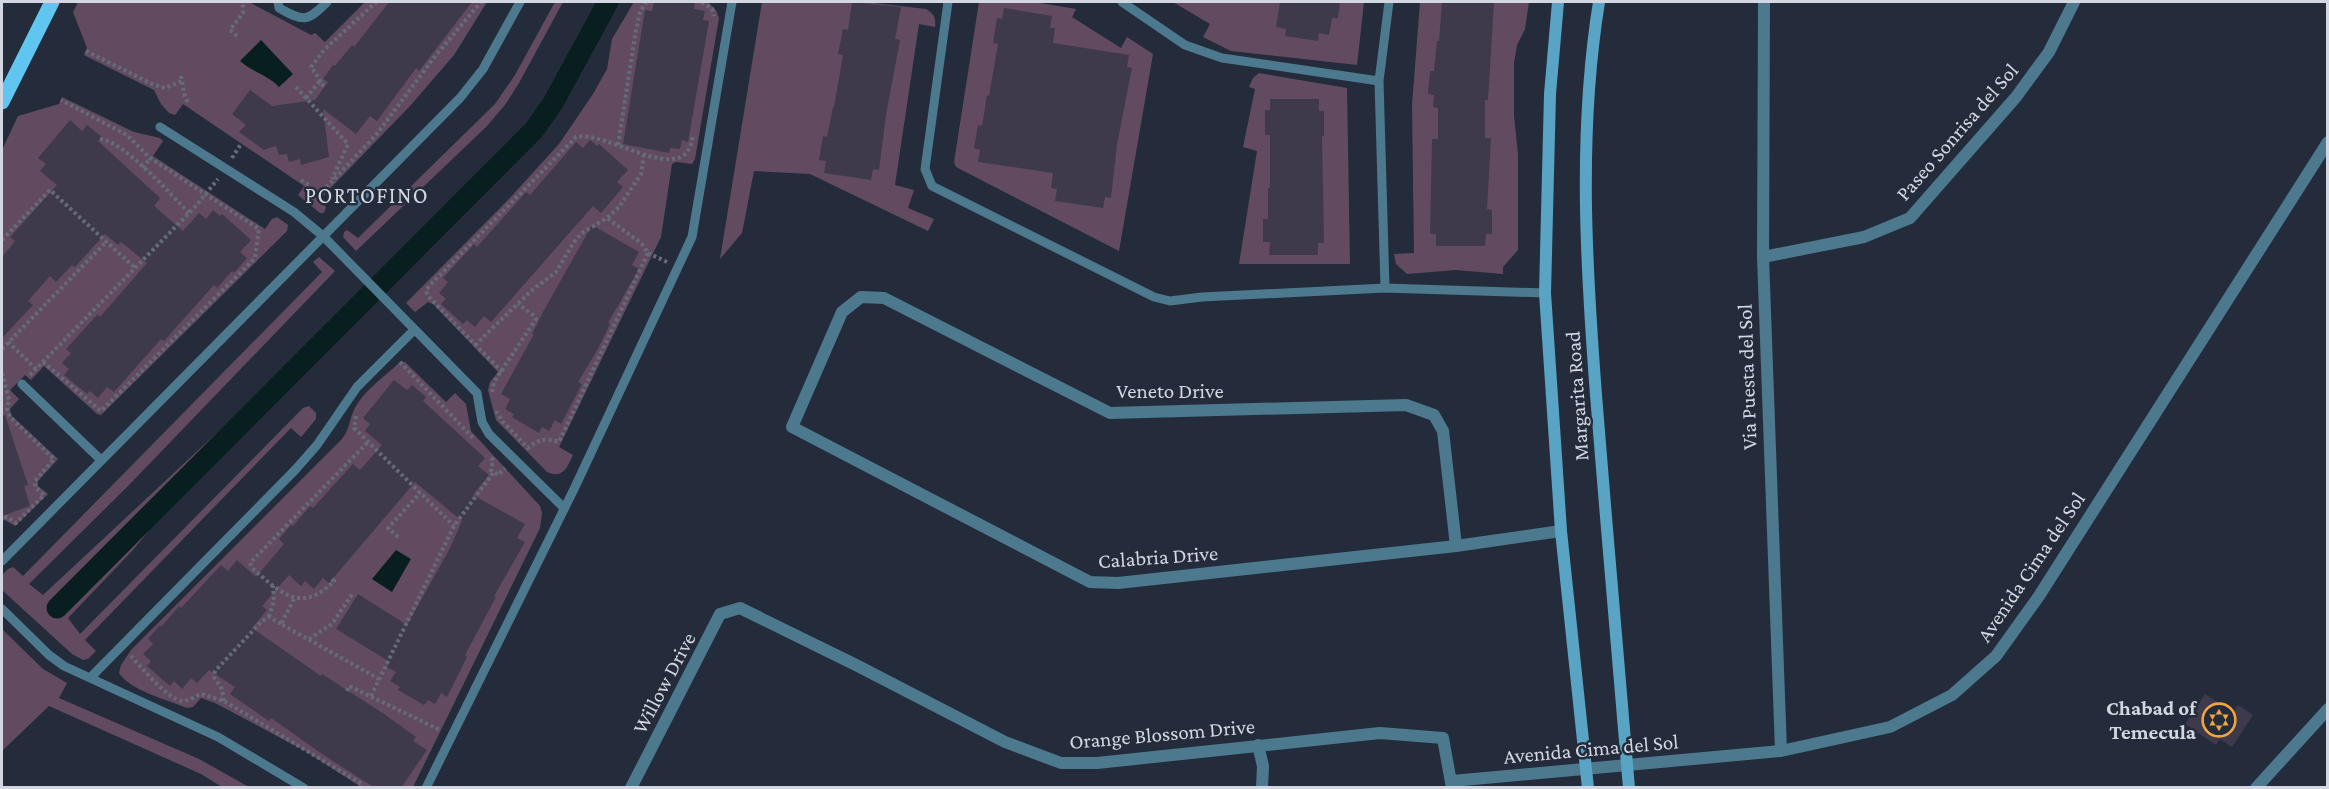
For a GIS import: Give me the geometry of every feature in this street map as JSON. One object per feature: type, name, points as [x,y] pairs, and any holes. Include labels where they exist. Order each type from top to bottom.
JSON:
[{"type":"main road","points":[[2,102],[52,2]]},
{"type":"main road","name":"Margarita Road","points":[[1558,2],[1550,94],[1545,293],[1561,531],[1588,788]]},
{"type":"main road","name":"Margarita Road","points":[[1599,2],[1594,33],[1585,143],[1588,261],[1606,520],[1629,788]]},
{"type":"street","name":"Via Puesta del Sol","points":[[1764,2],[1762,256],[1781,751]]},
{"type":"street","name":"Paseo Sonrisa del Sol","points":[[1762,256],[1864,237],[1910,218],[2016,97],[2049,52],[2074,2]]},
{"type":"street","name":"Avenida Cima del Sol","points":[[1452,784],[1781,751],[1890,727],[1952,695],[1996,656],[2039,596],[2328,142]]},
{"type":"street","name":"Veneto Drive","points":[[792,427],[842,312],[861,297],[884,298],[1110,413],[1406,405],[1434,415],[1443,431],[1456,546]]},
{"type":"street","name":"Calabria Drive","points":[[792,427],[1090,582],[1118,584],[1456,546],[1561,531]]},
{"type":"street","name":"Orange Blossom Drive","points":[[740,608],[1005,742],[1061,763],[1097,763],[1380,733],[1443,738],[1452,784]]},
{"type":"street","name":"Willow Drive","points":[[631,788],[720,614],[740,608]]},
{"type":"street","points":[[2256,788],[2328,709]]},
{"type":"street","points":[[1258,745],[1263,766],[1262,788]]},
{"type":"lane","points":[[278,2],[279,8],[296,18],[305,19],[314,15],[327,2]]},
{"type":"lane","points":[[2,561],[460,98],[483,69],[520,2]]},
{"type":"lane","points":[[426,788],[564,507],[692,237],[732,2]]},
{"type":"lane","points":[[948,2],[925,169],[932,186],[1154,297],[1170,300],[1385,288],[1545,293]]},
{"type":"lane","points":[[1122,2],[1185,45],[1222,58],[1379,81]]},
{"type":"lane","points":[[1385,288],[1379,81],[1389,2]]},
{"type":"lane","points":[[160,127],[294,212],[323,236],[477,393],[482,422],[489,434],[564,507]]},
{"type":"lane","points":[[90,678],[295,470],[318,445],[357,387],[414,330]]},
{"type":"lane","points":[[22,384],[101,460]]},
{"type":"lane","points":[[2,609],[64,666],[218,737],[304,788]]},
{"type":"path","points":[[237,36],[230,30],[243,14],[243,2]]},
{"type":"path","points":[[325,87],[319,82],[320,80],[311,67],[324,50],[376,2]]},
{"type":"path","points":[[302,180],[309,185],[316,196],[376,135],[436,55],[481,2]]},
{"type":"path","points":[[618,145],[636,30],[640,12],[646,2]]},
{"type":"path","points":[[86,51],[152,84],[165,88],[182,79],[189,104]]},
{"type":"path","points":[[306,98],[319,82]]},
{"type":"path","points":[[296,87],[348,144],[330,182]]},
{"type":"path","points":[[44,362],[100,411],[255,258],[259,230],[150,158],[127,135],[61,100]]},
{"type":"path","points":[[502,372],[428,296],[426,291],[430,285],[576,137],[594,136],[644,154],[674,160],[683,156],[689,149],[696,126],[710,129]]},
{"type":"path","points":[[100,139],[114,143],[189,213]]},
{"type":"path","points":[[22,384],[206,195],[241,144]]},
{"type":"path","points":[[475,345],[531,291],[556,272],[582,233],[607,218],[632,190],[641,174],[644,154]]},
{"type":"path","points":[[143,168],[150,158]]},
{"type":"path","points":[[2,240],[50,190],[135,268]]},
{"type":"path","points":[[486,452],[493,460],[491,470],[498,475],[536,441],[559,442],[644,266],[648,253],[646,248],[607,218]]},
{"type":"path","points":[[2,349],[107,241]]},
{"type":"path","points":[[493,400],[494,382],[536,319],[518,304]]},
{"type":"path","points":[[8,342],[36,369]]},
{"type":"path","points":[[391,353],[478,444]]},
{"type":"path","points":[[395,372],[402,365]]},
{"type":"path","points":[[2,373],[9,400],[7,409],[10,417],[54,459],[35,481],[35,487],[44,495],[15,523],[7,517],[2,518]]},
{"type":"path","points":[[495,408],[498,416],[528,448]]},
{"type":"path","points":[[357,414],[354,428],[454,526]]},
{"type":"path","points":[[332,579],[334,581],[320,593],[304,599],[294,599],[252,568],[250,563],[368,442]]},
{"type":"path","points":[[371,696],[454,526],[494,473]]},
{"type":"path","points":[[398,537],[388,528],[420,493]]},
{"type":"path","points":[[225,701],[222,689],[214,677],[215,671],[262,621],[269,617],[274,602],[273,585]]},
{"type":"path","points":[[308,639],[332,624],[353,593]]},
{"type":"path","points":[[281,624],[294,599]]},
{"type":"path","points":[[269,617],[379,678]]},
{"type":"path","points":[[120,646],[168,693],[179,700],[186,701],[201,694],[225,701],[362,784],[360,788]]},
{"type":"path","points":[[347,691],[349,686],[451,736]]},
{"type":"shaded area","points":[[78,2],[249,2],[311,35],[315,33],[325,42],[365,2],[487,2],[454,55],[410,106],[319,200],[326,207],[324,213],[320,213],[298,195],[304,186],[183,104],[175,115],[169,113],[154,90],[84,55],[87,48],[73,12]]},
{"type":"shaded area","points":[[555,2],[563,2],[505,105],[486,127],[356,251],[343,237],[344,232],[347,230],[358,238],[495,104],[515,75]]},
{"type":"shaded area","points":[[601,2],[612,2],[559,98],[520,151],[191,479],[133,550],[68,618],[80,634],[303,408],[309,406],[316,413],[316,419],[301,437],[291,428],[85,640],[96,651],[88,659],[83,660],[72,654],[2,590],[2,575],[13,567],[23,576],[322,272],[313,262],[319,257],[335,271],[130,484],[29,584],[43,595],[251,401],[354,301],[535,116],[556,86]]},
{"type":"shaded area","points":[[634,2],[708,2],[716,10],[719,18],[695,159],[692,164],[676,162],[672,164],[661,237],[559,447],[573,455],[569,464],[561,473],[552,474],[547,472],[496,420],[488,390],[490,382],[498,372],[433,304],[428,302],[415,312],[406,303],[507,201],[559,144],[607,69],[612,39]]},
{"type":"shaded area","points":[[762,2],[866,2],[926,9],[933,14],[935,27],[919,24],[895,185],[914,190],[908,208],[934,219],[928,231],[810,174],[754,171],[742,233],[720,259]]},
{"type":"shaded area","points":[[979,2],[1034,2],[1076,9],[1072,17],[1121,48],[1127,37],[1153,54],[1119,251],[956,167],[954,162]]},
{"type":"shaded area","points":[[1173,2],[1364,2],[1357,65],[1231,51],[1203,37],[1210,24]]},
{"type":"shaded area","points":[[1420,2],[1529,2],[1525,29],[1517,45],[1514,63],[1514,116],[1518,154],[1518,250],[1503,267],[1503,274],[1456,270],[1407,274],[1396,264],[1394,254],[1414,253],[1412,105]]},
{"type":"shaded area","points":[[261,40],[293,74],[279,87],[240,61]]},
{"type":"shaded area","points":[[1259,73],[1347,88],[1350,264],[1239,264],[1257,151],[1243,147],[1255,89],[1249,87],[1253,78]]},
{"type":"shaded area","points":[[62,97],[134,132],[160,138],[163,141],[153,156],[265,229],[272,219],[277,217],[288,225],[287,231],[101,415],[97,414],[44,366],[31,380],[25,375],[10,390],[19,399],[10,409],[11,415],[58,459],[38,481],[38,486],[48,494],[15,526],[5,520],[2,521],[2,150],[18,116],[59,104]]},
{"type":"shaded area","points":[[400,362],[405,362],[446,402],[455,393],[466,404],[471,431],[540,506],[542,513],[540,528],[413,787],[361,787],[307,752],[215,703],[201,698],[193,707],[187,708],[131,685],[119,673],[121,665],[131,650],[342,439],[353,412],[362,398]]},
{"type":"shaded area","points":[[396,550],[411,559],[392,592],[372,579]]},
{"type":"shaded area","points":[[2,629],[43,669],[67,683],[59,698],[199,759],[249,787],[222,787],[201,774],[49,706],[2,751]]},
{"type":"building","points":[[389,2],[472,2],[419,71],[416,68],[377,121],[370,116],[356,134],[323,109],[329,157],[301,165],[300,159],[289,162],[287,154],[279,155],[276,146],[264,150],[239,132],[246,125],[232,114],[250,90],[272,106],[315,100],[328,82],[323,79],[333,65],[335,66],[352,45],[354,47]]},
{"type":"building","points":[[654,2],[695,2],[694,9],[705,11],[703,20],[709,21],[688,142],[682,140],[680,149],[670,148],[669,153],[623,144],[645,10],[652,11]]},
{"type":"building","points":[[852,2],[901,7],[895,39],[900,40],[886,115],[879,170],[873,169],[871,180],[824,173],[826,161],[819,160],[823,136],[827,137],[834,107],[843,55],[838,54],[843,29],[848,30]]},
{"type":"building","points":[[1280,2],[1340,2],[1338,18],[1332,18],[1329,35],[1319,33],[1318,41],[1285,36],[1286,29],[1276,27]]},
{"type":"building","points":[[1442,2],[1494,2],[1488,100],[1485,100],[1485,138],[1491,138],[1487,209],[1492,210],[1492,234],[1486,234],[1485,246],[1436,246],[1436,234],[1430,234],[1432,139],[1438,139],[1438,108],[1433,107],[1434,95],[1428,94],[1430,71],[1434,71],[1437,41],[1439,41]]},
{"type":"building","points":[[1004,8],[1052,16],[1050,28],[1055,28],[1053,43],[1129,55],[1127,67],[1132,68],[1117,144],[1111,198],[1105,197],[1103,208],[1055,201],[1057,189],[1051,188],[1053,173],[978,162],[980,150],[974,148],[978,125],[982,126],[987,95],[989,96],[998,44],[993,43],[997,18],[1002,19]]},
{"type":"building","points":[[1270,99],[1319,99],[1319,111],[1324,111],[1324,136],[1322,136],[1324,243],[1318,243],[1318,255],[1269,255],[1270,242],[1263,242],[1263,219],[1268,219],[1268,188],[1270,188],[1270,135],[1265,135],[1265,110],[1270,110]]},
{"type":"building","points":[[70,120],[82,131],[87,125],[102,137],[98,141],[160,198],[154,206],[183,231],[199,213],[206,219],[213,210],[220,216],[222,214],[251,240],[240,252],[247,258],[234,273],[232,271],[217,288],[214,285],[164,341],[161,339],[114,392],[107,387],[98,398],[90,391],[87,394],[64,375],[69,369],[62,363],[71,353],[66,349],[97,315],[100,317],[147,263],[121,242],[118,245],[105,234],[75,267],[72,265],[56,282],[50,276],[28,301],[33,305],[2,338],[2,257],[15,241],[10,237],[57,185],[40,171],[46,164],[38,158]]},
{"type":"building","points":[[590,140],[597,146],[599,144],[628,170],[617,182],[623,187],[601,213],[593,206],[491,322],[484,316],[475,327],[467,320],[463,324],[441,304],[446,299],[439,293],[448,282],[443,278],[474,244],[477,247],[526,192],[530,195],[576,142],[583,148]]},
{"type":"building","points":[[592,225],[639,252],[632,265],[639,269],[608,323],[610,324],[599,347],[578,382],[582,384],[561,424],[555,420],[549,431],[542,427],[539,433],[512,417],[514,414],[505,409],[510,399],[501,394],[534,334],[532,334],[543,312]]},
{"type":"building","points":[[394,380],[407,390],[412,385],[426,397],[423,401],[485,458],[478,466],[489,475],[473,495],[525,524],[517,538],[525,542],[494,596],[496,597],[465,655],[467,657],[447,697],[441,693],[435,704],[428,700],[424,705],[398,690],[400,687],[390,681],[396,672],[387,667],[390,662],[336,629],[358,594],[407,625],[449,550],[462,521],[415,482],[329,583],[323,578],[314,589],[305,581],[301,586],[289,575],[262,606],[267,610],[252,628],[321,676],[322,674],[384,714],[416,737],[413,741],[427,750],[401,788],[375,788],[271,718],[269,721],[230,694],[235,687],[209,670],[197,683],[191,678],[182,689],[174,681],[170,686],[147,666],[151,661],[143,654],[153,644],[148,639],[160,625],[161,627],[179,606],[181,608],[221,565],[228,571],[237,560],[256,577],[284,544],[279,539],[291,525],[293,526],[310,506],[313,508],[353,464],[360,470],[382,445],[365,431],[370,424],[363,418]]},
{"type":"building","points":[[5,415],[28,485],[24,486],[30,506],[2,516],[2,416]]},
{"type":"building","name":"Chabad of Temecula","points":[[2205,694],[2233,712],[2238,705],[2253,715],[2232,747],[2220,739],[2216,745],[2185,724]]},
{"type":"waterway","points":[[57,608],[534,130],[553,103],[608,2]]},
{"type":"place","name":"Chabad of Temecula","points":[[2219,720]]},
{"type":"district","name":"PORTOFINO","points":[[367,195]]}]
